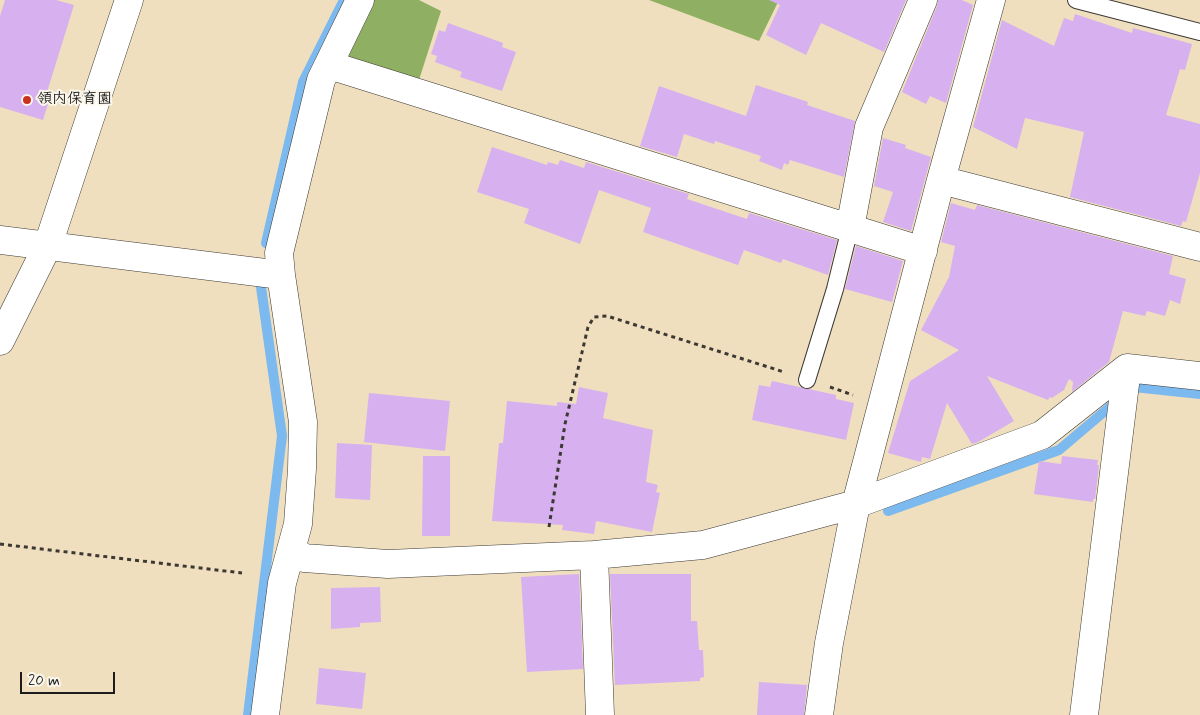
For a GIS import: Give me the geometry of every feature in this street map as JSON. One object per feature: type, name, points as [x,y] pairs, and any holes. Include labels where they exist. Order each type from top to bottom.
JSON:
[{"type":"street","points":[[0,341],[48,245],[129,0]]},
{"type":"street","points":[[271,714],[282,583],[298,524],[303,422],[279,253],[321,80],[360,0]]},
{"type":"street","points":[[850,228],[869,127],[924,0]]},
{"type":"street","points":[[819,715],[829,643],[856,504],[941,180],[991,0]]},
{"type":"street","points":[[328,65],[923,251]]},
{"type":"street","points":[[941,180],[1200,247]]},
{"type":"street","points":[[0,240],[281,275]]},
{"type":"street","points":[[292,550],[304,558],[388,564],[594,555],[702,544],[856,504],[1042,435],[1127,368],[1200,376]]},
{"type":"street","points":[[1084,715],[1127,368]]},
{"type":"street","points":[[594,555],[600,715]]},
{"type":"lane","points":[[1076,0],[1200,32]]},
{"type":"lane","points":[[807,380],[836,289],[850,228]]},
{"type":"path","points":[[546,557],[565,424],[588,327],[594,317],[607,316],[882,405]]},
{"type":"path","points":[[0,544],[242,573]]},
{"type":"green space","points":[[367,0],[419,0],[441,11],[418,83],[346,59]]},
{"type":"green space","points":[[649,0],[779,0],[759,41]]},
{"type":"building","name":"領内保育園","points":[[5,0],[56,0],[74,5],[47,92],[51,94],[43,120],[0,107],[0,16]]},
{"type":"building","points":[[769,0],[906,0],[884,52],[821,23],[806,55],[766,35],[780,5]]},
{"type":"building","points":[[938,0],[962,0],[973,5],[946,103],[930,96],[926,104],[902,92]]},
{"type":"building","points":[[1075,14],[1132,33],[1133,28],[1192,44],[1185,70],[1180,69],[1166,115],[1200,124],[1200,173],[1186,222],[1183,221],[1181,226],[1070,197],[1084,132],[1025,118],[1017,149],[973,127],[1002,20],[1054,46],[1064,18],[1073,21]]},
{"type":"building","points":[[448,23],[503,43],[502,47],[516,52],[502,91],[460,77],[462,72],[435,62],[437,56],[431,54],[439,30],[445,32]]},
{"type":"building","points":[[756,85],[808,102],[807,105],[855,121],[844,177],[790,160],[788,165],[784,163],[782,170],[759,161],[761,156],[715,141],[714,144],[684,134],[677,157],[640,146],[659,86],[746,116]]},
{"type":"building","points":[[883,138],[906,145],[905,148],[931,157],[911,231],[883,222],[893,192],[874,186]]},
{"type":"building","points":[[492,147],[547,165],[548,162],[558,165],[560,160],[584,168],[586,162],[689,194],[687,199],[747,219],[749,213],[837,240],[828,275],[783,259],[781,263],[744,250],[738,265],[643,232],[651,208],[599,190],[580,244],[524,223],[529,209],[477,192]]},
{"type":"building","points":[[951,203],[975,210],[977,205],[1173,256],[1169,274],[1186,279],[1180,304],[1170,300],[1165,316],[1147,311],[1145,316],[1123,311],[1109,362],[1072,392],[1073,382],[1069,379],[1064,390],[1048,400],[987,376],[1014,421],[978,442],[972,444],[947,403],[930,459],[922,457],[921,462],[888,453],[910,381],[959,350],[921,330],[949,277],[955,246],[941,242]]},
{"type":"building","points":[[856,246],[903,261],[892,302],[845,289]]},
{"type":"building","points":[[772,381],[836,395],[836,399],[854,403],[846,440],[752,420],[759,385],[770,387]]},
{"type":"building","points":[[579,387],[608,393],[603,418],[653,430],[646,482],[658,485],[656,492],[660,493],[652,532],[596,521],[594,534],[562,530],[563,525],[492,521],[499,443],[503,443],[507,401],[557,406],[557,402],[576,404]]},
{"type":"building","points":[[369,393],[450,401],[445,451],[364,442]]},
{"type":"building","points":[[337,443],[372,445],[370,500],[335,498]]},
{"type":"building","points":[[423,456],[450,456],[450,536],[422,536]]},
{"type":"building","points":[[1062,456],[1098,460],[1095,499],[1093,499],[1093,502],[1034,494],[1039,461],[1061,464]]},
{"type":"building","points":[[579,574],[583,669],[527,672],[521,577]]},
{"type":"building","points":[[610,574],[691,574],[691,621],[697,621],[699,650],[703,650],[704,677],[700,678],[700,681],[615,685]]},
{"type":"building","points":[[380,587],[381,622],[360,623],[360,627],[331,629],[331,588]]},
{"type":"building","points":[[319,668],[366,673],[362,709],[316,704]]},
{"type":"building","points":[[759,682],[807,685],[804,715],[757,715]]},
{"type":"waterway","points":[[266,243],[303,82],[344,0]]},
{"type":"waterway","points":[[248,715],[282,436],[261,287]]},
{"type":"waterway","points":[[1134,387],[1200,394]]},
{"type":"waterway","points":[[888,511],[1059,450],[1112,405]]},
{"type":"place","name":"領内保育園","points":[[27,100]]}]
